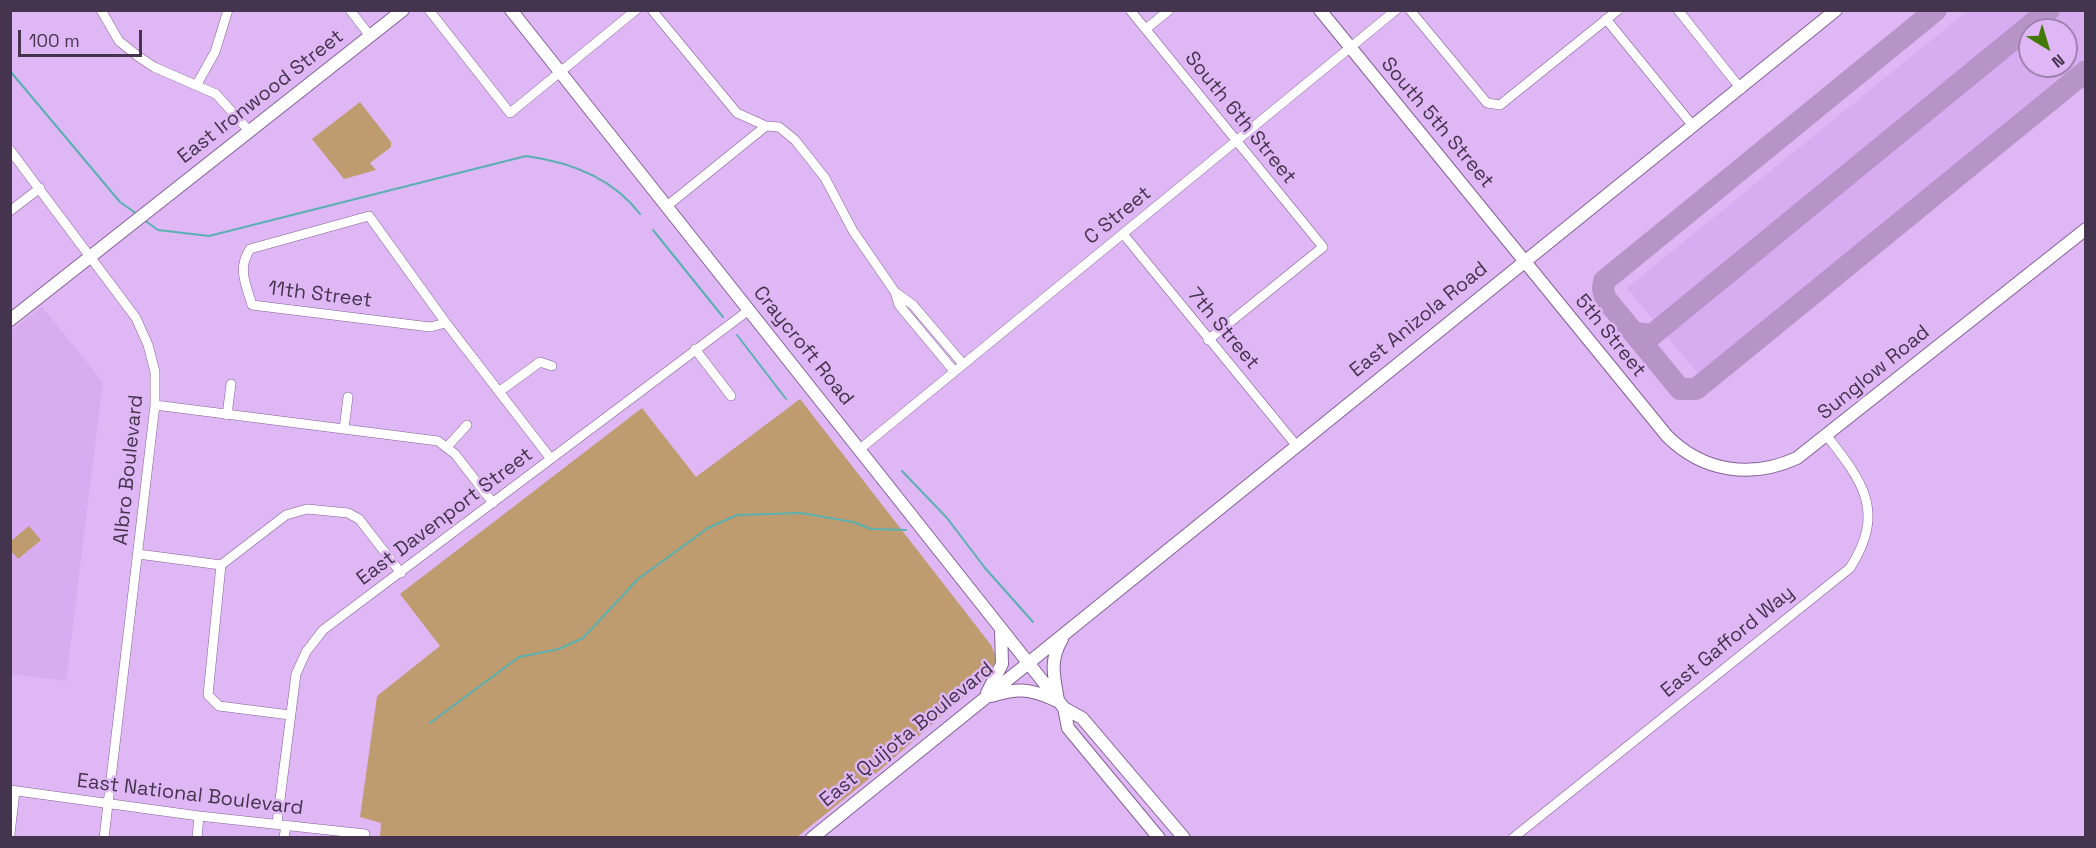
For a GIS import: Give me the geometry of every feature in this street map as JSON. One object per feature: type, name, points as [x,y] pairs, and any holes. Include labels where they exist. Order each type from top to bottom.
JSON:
[{"type":"street","points":[[101,10],[119,41],[154,67],[216,94],[249,132]]},
{"type":"street","points":[[197,84],[215,52],[228,10]]},
{"type":"street","points":[[350,10],[370,36]]},
{"type":"street","name":"East Ironwood Street","points":[[10,320],[403,10]]},
{"type":"street","points":[[429,10],[510,113],[636,10]]},
{"type":"street","name":"Craycroft Road","points":[[511,10],[1061,705]]},
{"type":"street","points":[[652,10],[737,113],[766,126],[779,127],[790,135],[825,178],[853,231],[895,292],[899,304],[954,371]]},
{"type":"street","name":"South 6th Street","points":[[1130,10],[1323,247],[1208,340]]},
{"type":"street","points":[[1146,29],[1169,10]]},
{"type":"street","name":"South 5th Street","points":[[1320,10],[1524,260]]},
{"type":"street","name":"C Street","points":[[860,449],[1396,10]]},
{"type":"street","points":[[1410,10],[1487,103],[1500,105],[1618,10]]},
{"type":"street","points":[[1678,10],[1741,88]]},
{"type":"street","name":"East Anizola Road","points":[[1028,663],[1836,10]]},
{"type":"street","points":[[1606,20],[1693,126]]},
{"type":"street","points":[[667,206],[766,126]]},
{"type":"street","name":"Albro Boulevard","points":[[10,150],[127,303],[148,345],[155,372],[155,405],[104,837]]},
{"type":"street","points":[[10,210],[40,188]]},
{"type":"street","name":"11th Street","points":[[446,323],[430,327],[252,305],[241,269],[244,257],[250,249],[369,216],[446,323],[551,459]]},
{"type":"street","name":"Sunglow Road","points":[[1666,436],[1684,452],[1709,464],[1749,471],[1781,465],[1797,458],[2085,229]]},
{"type":"street","name":"7th Street","points":[[1124,235],[1296,445]]},
{"type":"street","name":"5th Street","points":[[1524,260],[1666,436]]},
{"type":"street","points":[[895,292],[913,305],[963,364]]},
{"type":"street","name":"East Davenport Street","points":[[284,837],[281,824],[290,715],[296,674],[312,643],[323,630],[749,310]]},
{"type":"street","points":[[695,349],[731,396]]},
{"type":"street","points":[[500,391],[540,362],[552,366]]},
{"type":"street","points":[[227,415],[231,384]]},
{"type":"street","points":[[344,429],[348,397]]},
{"type":"street","points":[[155,405],[438,441],[447,447],[494,503]]},
{"type":"street","points":[[447,447],[468,425]]},
{"type":"street","name":"East Gafford Way","points":[[1513,837],[1850,568],[1866,538],[1867,501],[1858,477],[1827,436]]},
{"type":"street","points":[[138,554],[221,565],[286,515],[307,509],[348,513],[359,519],[401,573]]},
{"type":"street","points":[[221,565],[208,695],[219,706],[290,715]]},
{"type":"street","points":[[985,698],[1002,663],[1001,629]]},
{"type":"street","points":[[1067,631],[1054,652],[1052,662],[1068,728],[1159,837]]},
{"type":"street","name":"East Quijota Boulevard","points":[[812,837],[1028,663]]},
{"type":"street","points":[[985,698],[1014,689],[1036,692],[1082,718],[1184,837]]},
{"type":"street","points":[[10,834],[13,791]]},
{"type":"street","name":"East National Boulevard","points":[[13,791],[199,816],[365,834]]},
{"type":"street","points":[[197,837],[199,816]]},
{"type":"shaded area","points":[[1967,11],[2085,11],[2085,57],[2078,63],[2078,18],[2018,18],[2018,78],[2060,78],[1699,375],[1627,288]]},
{"type":"shaded area","points":[[360,102],[391,142],[391,147],[370,163],[376,170],[344,179],[312,139]]},
{"type":"shaded area","points":[[42,307],[103,382],[66,681],[11,674],[11,331]]},
{"type":"shaded area","points":[[800,399],[991,645],[997,659],[986,677],[880,770],[797,837],[380,838],[381,823],[360,817],[377,696],[440,646],[400,594],[642,408],[696,477]]},
{"type":"shaded area","points":[[29,526],[41,540],[18,559],[11,551],[11,541]]},
{"type":"waterway","points":[[10,71],[120,202],[137,214]]},
{"type":"waterway","points":[[144,220],[158,230],[209,236],[526,156],[558,162],[589,173],[617,190],[640,214]]},
{"type":"waterway","points":[[653,230],[723,317]]},
{"type":"waterway","points":[[737,335],[786,399]]},
{"type":"waterway","points":[[902,471],[947,518],[985,568],[1033,622]]},
{"type":"waterway","points":[[430,723],[519,657],[559,649],[583,638],[638,579],[708,528],[737,515],[801,513],[853,522],[871,529],[906,530]]},
{"type":"taxiway","points":[[1936,10],[1604,281],[1605,298],[1680,389],[1696,389],[2086,71]]},
{"type":"taxiway","points":[[1634,333],[1652,335],[2049,10]]}]
